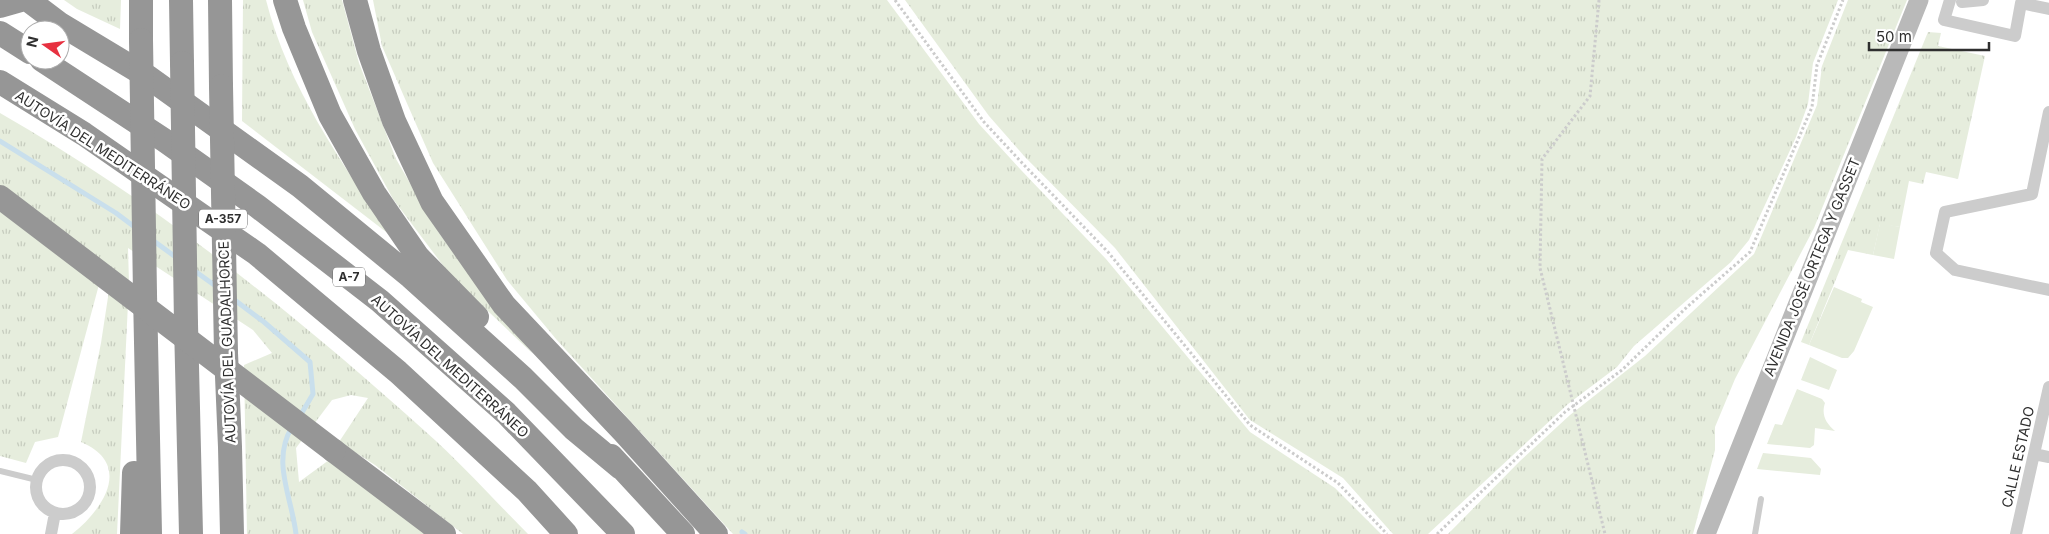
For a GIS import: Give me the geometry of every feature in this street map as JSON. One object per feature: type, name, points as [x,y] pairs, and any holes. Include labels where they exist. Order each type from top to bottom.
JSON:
[{"type":"highway","points":[[0,6],[21,0]]},
{"type":"highway","points":[[28,0],[60,24],[148,77],[300,186],[411,277],[523,378],[574,429],[622,468]]},
{"type":"highway","points":[[141,0],[150,534]]},
{"type":"highway","name":"A-357","points":[[181,0],[191,534]]},
{"type":"highway","name":"AUTOVÍA DEL GUADALHORCE","points":[[220,0],[220,86],[232,534]]},
{"type":"highway","points":[[285,0],[294,28],[330,115],[374,193],[418,257],[571,411],[683,534]]},
{"type":"highway","points":[[355,0],[369,51],[394,121],[432,202],[504,304],[716,534]]},
{"type":"highway","points":[[0,33],[20,46]]},
{"type":"highway","name":"AUTOVÍA DEL MEDITERRÁNEO","points":[[57,70],[180,151],[257,206],[380,301],[506,413],[623,534]]},
{"type":"highway","name":"AUTOVÍA DEL MEDITERRÁNEO","points":[[0,82],[84,134],[257,254],[398,372],[527,491],[566,534]]},
{"type":"highway","points":[[0,197],[444,534]]},
{"type":"highway","points":[[132,534],[134,467],[148,393]]},
{"type":"main road","name":"AVENIDA JOSÉ ORTEGA Y GASSET","points":[[1706,534],[1919,0]]},
{"type":"street","points":[[1983,0],[1956,1],[1944,20],[2015,36],[2021,3],[2049,9]]},
{"type":"street","points":[[2036,0],[2049,2]]},
{"type":"street","points":[[2049,112],[2032,194],[1945,212],[1936,253],[1955,270],[2049,290]]},
{"type":"street","name":"CALLE ESTADO","points":[[2016,534],[2049,387]]},
{"type":"street","points":[[2034,454],[2049,457]]},
{"type":"street","points":[[65,459],[74,461],[82,466],[90,482],[87,500],[74,512],[55,513],[42,504],[38,496],[37,480],[47,464],[65,459]]},
{"type":"street","points":[[51,534],[55,513]]},
{"type":"lane","points":[[0,471],[37,480]]},
{"type":"lane","points":[[1755,534],[1761,499]]},
{"type":"path","points":[[895,0],[984,122],[1108,252],[1250,425],[1338,483],[1387,534]]},
{"type":"path","points":[[1599,0],[1590,96],[1542,159],[1540,268],[1605,534]]},
{"type":"path","points":[[1437,534],[1565,412],[1622,370],[1687,307],[1750,252],[1812,106],[1817,65],[1843,0]]},
{"type":"green space","points":[[64,0],[121,0],[120,29],[77,9]]},
{"type":"green space","points":[[243,0],[266,0],[288,63],[302,93],[335,151],[390,235],[242,121]]},
{"type":"green space","points":[[303,0],[342,0],[359,63],[396,159],[439,233],[481,290],[533,354],[451,276],[393,199],[355,129],[312,32]]},
{"type":"green space","points":[[373,0],[887,0],[979,124],[1106,259],[1250,432],[1335,488],[1381,534],[733,534],[556,339],[507,280],[433,163],[382,46]]},
{"type":"green space","points":[[905,0],[1838,0],[1813,63],[1808,104],[1796,137],[1749,240],[1731,262],[1634,346],[1617,367],[1568,404],[1428,534],[1393,534],[1343,478],[1250,420],[1115,248],[1025,157],[989,116]]},
{"type":"green space","points":[[1848,0],[1907,0],[1814,228],[1735,379],[1715,427],[1715,450],[1693,534],[1448,534],[1520,461],[1570,415],[1645,356],[1754,254],[1817,105],[1822,66]]},
{"type":"green space","points":[[1928,32],[1941,33],[1938,46],[1985,56],[1958,179],[1926,172],[1923,184],[1909,181],[1900,227],[1880,224],[1873,255],[1848,250],[1809,345],[1801,342]]},
{"type":"green space","points":[[0,113],[113,183],[168,221],[274,302],[426,432],[528,534],[463,534],[375,465],[339,442],[368,398],[351,395],[332,400],[296,448],[299,482],[329,460],[425,534],[247,534],[244,365],[272,353],[253,330],[128,248],[129,282],[117,534],[72,534],[94,512],[103,500],[108,487],[109,474],[106,462],[97,451],[81,442],[101,343],[112,271],[104,266],[58,437],[35,442],[26,463],[0,456]]},
{"type":"green space","points":[[1880,223],[1900,227],[1894,259],[1873,255]]},
{"type":"green space","points":[[1834,287],[1862,299],[1861,302],[1873,307],[1854,351],[1848,358],[1842,358],[1809,345]]},
{"type":"green space","points":[[1810,357],[1837,370],[1829,390],[1801,380]]},
{"type":"green space","points":[[1797,389],[1822,399],[1825,403],[1825,418],[1835,431],[1815,428],[1814,445],[1810,448],[1767,444],[1775,424],[1782,425]]},
{"type":"green space","points":[[1763,453],[1811,458],[1821,469],[1820,475],[1757,469]]},
{"type":"waterway","points":[[0,141],[116,213],[136,228]]},
{"type":"waterway","points":[[151,239],[177,258]]},
{"type":"waterway","points":[[192,269],[217,287]]},
{"type":"waterway","points":[[232,298],[264,322],[310,362],[313,394],[300,416]]},
{"type":"waterway","points":[[292,427],[286,440],[283,466],[296,534]]}]
